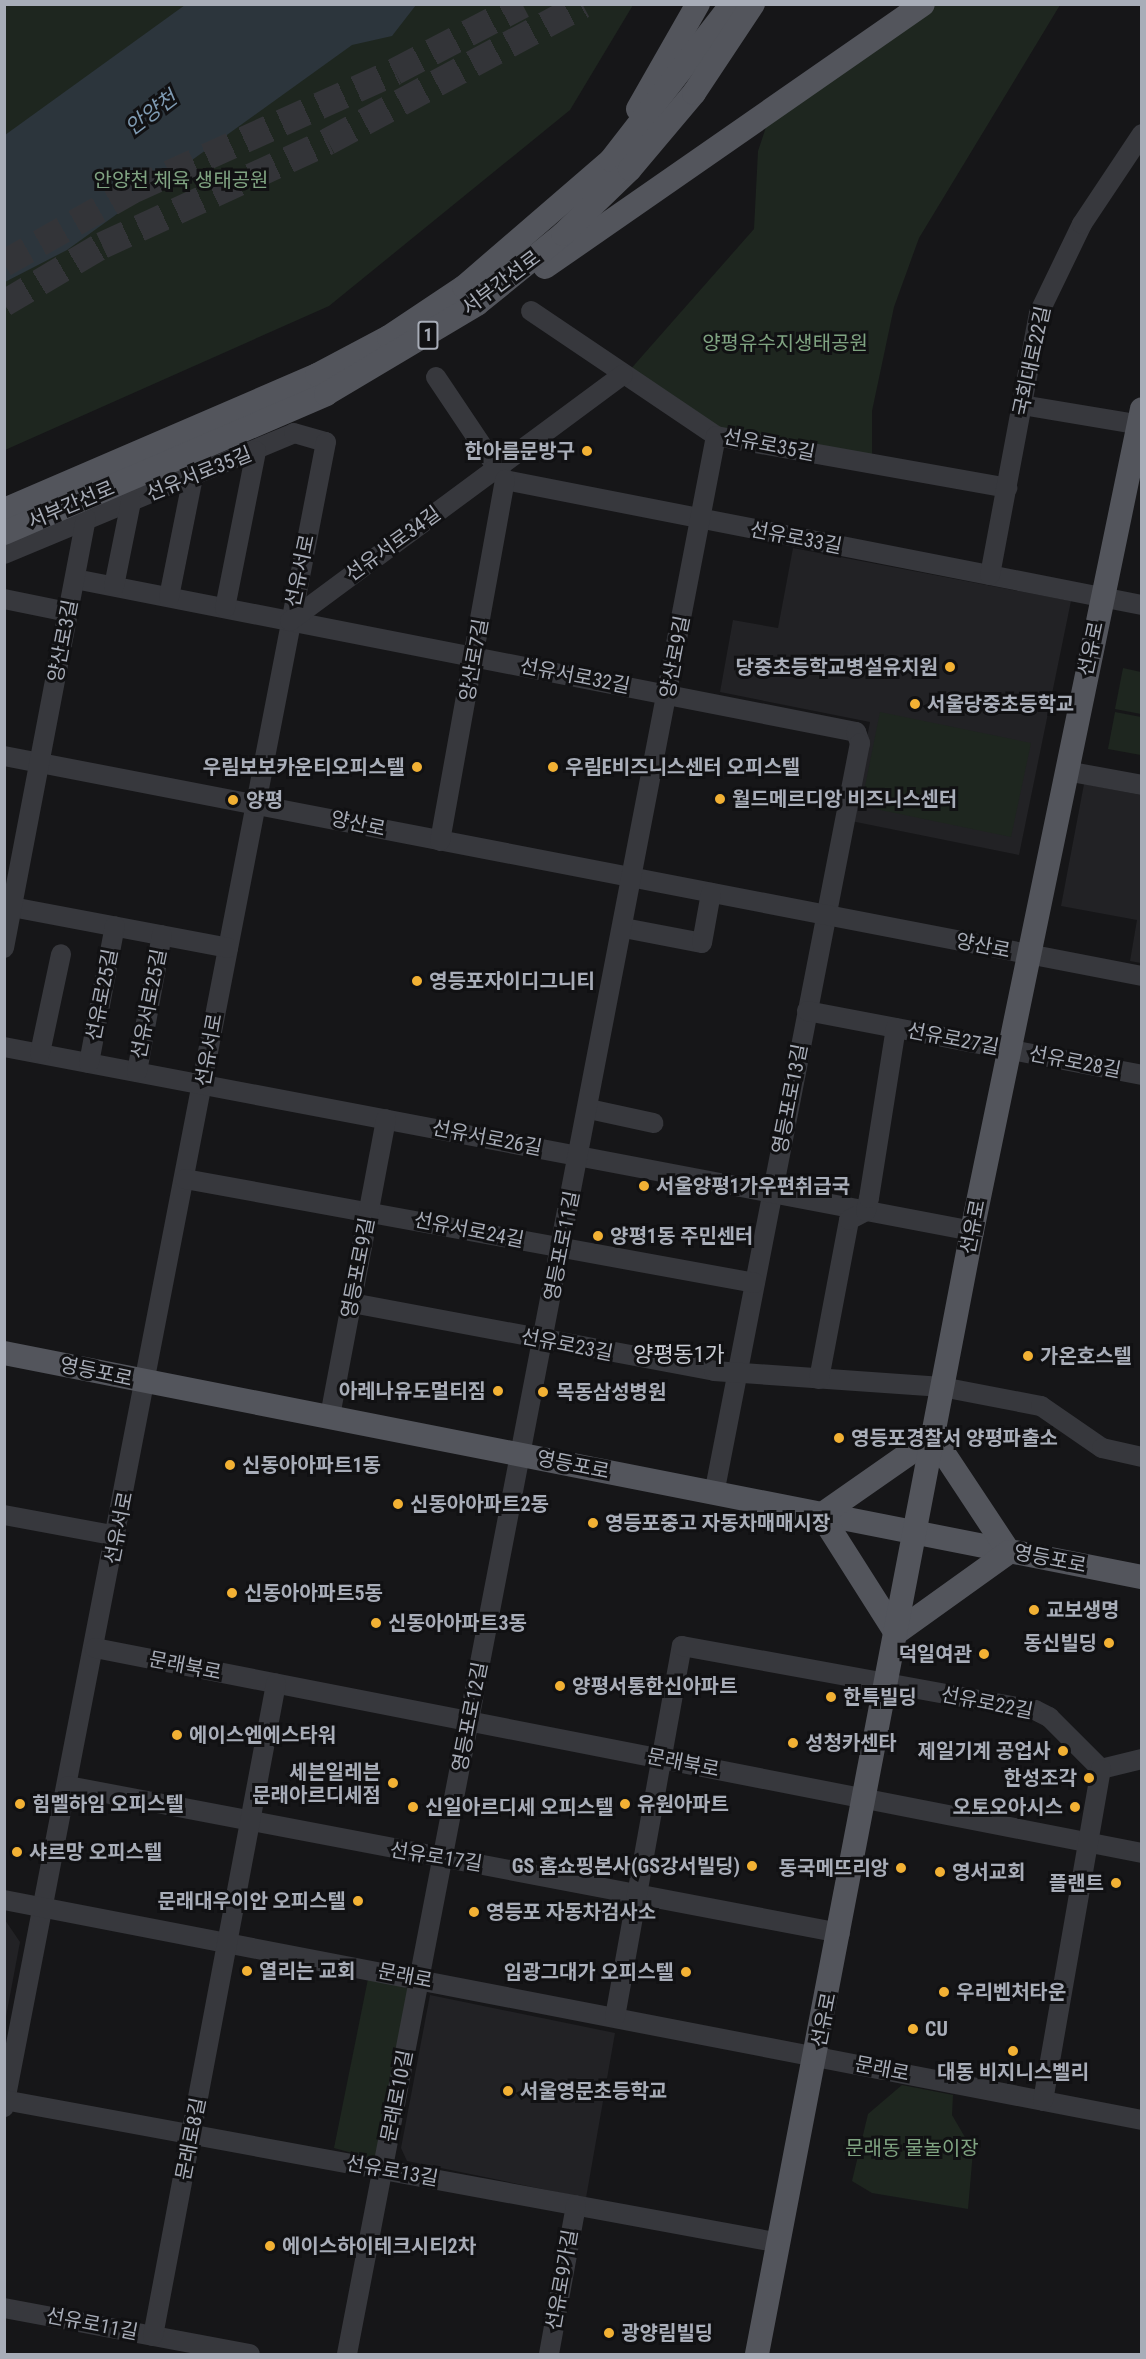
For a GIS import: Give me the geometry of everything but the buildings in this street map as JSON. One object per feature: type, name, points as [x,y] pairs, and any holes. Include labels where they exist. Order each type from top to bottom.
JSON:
[{"type":"main road","points":[[564,205],[633,117],[698,4]]},
{"type":"main road","name":"서부간선로","points":[[4,510],[191,432],[389,337],[464,287],[564,205],[618,152],[732,4]]},
{"type":"main road","name":"서부간선로","points":[[4,533],[326,394],[477,304],[564,234],[630,169],[694,93],[753,4]]},
{"type":"main road","points":[[477,304],[544,268],[657,192],[923,4]]},
{"type":"main road","name":"선유로","points":[[757,2355],[817,2057],[972,1231],[1101,598],[1140,419]]},
{"type":"main road","name":"영등포로","points":[[4,1353],[1142,1577]]},
{"type":"main road","points":[[933,1437],[1009,1552],[896,1633],[821,1515],[933,1437]]},
{"type":"street","name":"국회대로22길","points":[[990,575],[1039,313],[1082,224],[1142,134]]},
{"type":"street","name":"선유로35길","points":[[531,311],[716,436],[1007,488]]},
{"type":"street","name":"선유서로34길","points":[[290,621],[501,474],[623,375]]},
{"type":"street","points":[[435,377],[501,474]]},
{"type":"street","name":"선유로","points":[[1022,405],[1140,419]]},
{"type":"street","name":"선유서로35길","points":[[4,554],[256,451],[294,433],[327,442]]},
{"type":"street","name":"양산로9길","points":[[633,878],[716,436]]},
{"type":"street","name":"선유서로","points":[[5,2102],[147,1382],[255,802],[327,442]]},
{"type":"street","points":[[225,608],[256,451]]},
{"type":"street","name":"선유로33길","points":[[501,474],[700,519],[1101,598]]},
{"type":"street","name":"양산로7길","points":[[440,841],[476,656],[501,474]]},
{"type":"street","points":[[169,597],[193,477]]},
{"type":"street","points":[[114,586],[131,502]]},
{"type":"street","name":"양산로3길","points":[[4,948],[6,927],[12,907],[86,519]]},
{"type":"street","name":"선유서로32길","points":[[75,579],[668,694],[859,736],[825,916]]},
{"type":"street","name":"선유로","points":[[1101,598],[1142,605]]},
{"type":"street","points":[[4,600],[68,612]]},
{"type":"street","name":"양산로","points":[[4,756],[255,802],[440,841],[1142,976]]},
{"type":"street","points":[[1066,771],[1142,785]]},
{"type":"street","name":"영등포로11길","points":[[521,1455],[633,878]]},
{"type":"street","points":[[624,928],[702,943],[711,893]]},
{"type":"street","points":[[12,907],[228,948]]},
{"type":"street","name":"영등포로13길","points":[[714,1494],[825,916]]},
{"type":"street","name":"선유로25길","points":[[89,1063],[115,926]]},
{"type":"street","name":"선유서로25길","points":[[137,1072],[162,935]]},
{"type":"street","points":[[40,1053],[61,954]]},
{"type":"street","name":"선유로27길","points":[[807,1011],[1009,1050]]},
{"type":"street","name":"선유로27길","points":[[866,1211],[896,1028]]},
{"type":"street","name":"선유로25길","points":[[4,1047],[202,1085]]},
{"type":"street","name":"선유로28길","points":[[1009,1050],[1142,1075]]},
{"type":"street","name":"선유서로26길","points":[[202,1085],[772,1193]]},
{"type":"street","points":[[588,1109],[653,1123]]},
{"type":"street","name":"영등포로9길","points":[[330,1416],[386,1119]]},
{"type":"street","name":"선유서로24길","points":[[185,1179],[755,1283]]},
{"type":"street","points":[[772,1193],[972,1231]]},
{"type":"street","points":[[819,1379],[849,1220],[866,1211]]},
{"type":"street","name":"선유로23길","points":[[351,1303],[543,1341],[737,1373],[942,1388],[1041,1406],[1102,1448],[1142,1457]]},
{"type":"street","name":"영등포로12길","points":[[420,1979],[521,1455]]},
{"type":"street","points":[[4,1515],[117,1536]]},
{"type":"street","points":[[615,2017],[682,1646],[887,1684]]},
{"type":"street","name":"문래북로","points":[[95,1648],[469,1723],[866,1797],[1142,1853]]},
{"type":"street","points":[[230,1942],[276,1684]]},
{"type":"street","name":"선유로22길","points":[[887,1684],[1035,1710],[1049,1717],[1101,1769]]},
{"type":"street","points":[[1042,2100],[1091,1842],[1101,1769],[1142,1759]]},
{"type":"street","name":"선유로17길","points":[[68,1786],[252,1824],[840,1933]]},
{"type":"street","name":"문래로","points":[[4,1900],[1142,2120]]},
{"type":"street","name":"문래로8길","points":[[153,2336],[230,1942]]},
{"type":"street","name":"문래로10길","points":[[347,2355],[420,1979]]},
{"type":"street","name":"선유로13길","points":[[5,2102],[191,2134],[780,2243]]},
{"type":"street","name":"선유로9가길","points":[[549,2355],[576,2205]]},
{"type":"street","name":"선유로11길","points":[[4,2308],[250,2355]]},
{"type":"shaded area","name":"서울당중초등학교","points":[[793,548],[1071,601],[1019,855],[851,821],[870,722],[720,692],[733,620],[778,628]]},
{"type":"shaded area","points":[[1084,784],[1141,795],[1141,963],[1130,961],[1137,920],[1061,906]]},
{"type":"shaded area","points":[[5,1920],[20,1942],[5,2022]]},
{"type":"shaded area","name":"서울영문초등학교","points":[[430,1995],[615,2033],[586,2198],[407,2161],[401,2148]]},
{"type":"green space","name":"안양천 체육 생태공원","points":[[5,5],[633,5],[570,110],[329,306],[5,450]]},
{"type":"green space","name":"양평유수지생태공원","points":[[932,5],[1060,5],[919,238],[894,307],[872,411],[872,459],[717,431],[629,371],[754,229],[758,151],[768,121]]},
{"type":"green space","points":[[1123,668],[1141,672],[1141,714],[1115,709]]},
{"type":"green space","points":[[880,712],[1031,743],[1011,837],[861,806]]},
{"type":"green space","points":[[1115,712],[1141,717],[1141,755],[1108,749]]},
{"type":"green space","points":[[368,1979],[413,1988],[378,2160],[334,2148]]},
{"type":"green space","name":"문래동 물놀이장","points":[[902,2085],[953,2095],[952,2115],[973,2151],[968,2209],[872,2193],[852,2181],[868,2114]]},
{"type":"water","name":"안양천","points":[[185,5],[416,5],[392,36],[352,45],[67,250],[5,282],[5,135]]},
{"type":"tunnel","points":[[4,263],[132,190],[395,71],[523,4]]},
{"type":"tunnel","points":[[4,303],[102,245],[328,141],[583,4]]},
{"type":"place","name":"한아름문방구","points":[[587,451]]},
{"type":"place","name":"당중초등학교병설유치원","points":[[950,667]]},
{"type":"place","name":"서울당중초등학교","points":[[915,704]]},
{"type":"place","name":"우림보보카운티오피스텔","points":[[417,767]]},
{"type":"place","name":"우림E비즈니스센터 오피스텔","points":[[553,767]]},
{"type":"place","name":"월드메르디앙 비즈니스센터","points":[[720,799]]},
{"type":"place","name":"양평","points":[[233,800]]},
{"type":"place","name":"영등포자이디그니티","points":[[417,981]]},
{"type":"place","name":"서울양평1가우편취급국","points":[[644,1186]]},
{"type":"place","name":"양평1동 주민센터","points":[[598,1236]]},
{"type":"place","name":"가온호스텔","points":[[1028,1356]]},
{"type":"place","name":"아레나유도멀티짐","points":[[498,1391]]},
{"type":"place","name":"목동삼성병원","points":[[543,1392]]},
{"type":"place","name":"영등포경찰서 양평파출소","points":[[839,1438]]},
{"type":"place","name":"신동아아파트1동","points":[[230,1465]]},
{"type":"place","name":"신동아아파트2동","points":[[398,1504]]},
{"type":"place","name":"영등포중고 자동차매매시장","points":[[593,1523]]},
{"type":"place","name":"신동아아파트5동","points":[[232,1593]]},
{"type":"place","name":"교보생명","points":[[1034,1610]]},
{"type":"place","name":"신동아아파트3동","points":[[376,1623]]},
{"type":"place","name":"동신빌딩","points":[[1109,1643]]},
{"type":"place","name":"덕일여관","points":[[984,1654]]},
{"type":"place","name":"양평서통한신아파트","points":[[560,1686]]},
{"type":"place","name":"한특빌딩","points":[[831,1697]]},
{"type":"place","name":"에이스엔에스타워","points":[[177,1735]]},
{"type":"place","name":"성청카센타","points":[[793,1743]]},
{"type":"place","name":"제일기계 공업사","points":[[1063,1751]]},
{"type":"place","name":"한성조각","points":[[1089,1778]]},
{"type":"place","name":"세븐일레븐 문래아르디세점","points":[[393,1783]]},
{"type":"place","name":"힘멜하임 오피스텔","points":[[20,1804]]},
{"type":"place","name":"유원아파트","points":[[625,1804]]},
{"type":"place","name":"신일아르디세 오피스텔","points":[[413,1807]]},
{"type":"place","name":"오토오아시스","points":[[1075,1807]]},
{"type":"place","name":"샤르망 오피스텔","points":[[17,1852]]},
{"type":"place","name":"GS 홈쇼핑본사(GS강서빌딩)","points":[[752,1866]]},
{"type":"place","name":"동국메뜨리앙","points":[[901,1868]]},
{"type":"place","name":"영서교회","points":[[940,1872]]},
{"type":"place","name":"플랜트","points":[[1116,1883]]},
{"type":"place","name":"문래대우이안 오피스텔","points":[[358,1901]]},
{"type":"place","name":"영등포 자동차검사소","points":[[474,1912]]},
{"type":"place","name":"열리는 교회","points":[[247,1971]]},
{"type":"place","name":"임광그대가 오피스텔","points":[[686,1972]]},
{"type":"place","name":"우리벤처타운","points":[[944,1992]]},
{"type":"place","name":"CU","points":[[913,2029]]},
{"type":"place","name":"대동 비지니스벨리","points":[[1013,2051]]},
{"type":"place","name":"서울영문초등학교","points":[[508,2091]]},
{"type":"place","name":"에이스하이테크시티2차","points":[[270,2246]]},
{"type":"place","name":"광양림빌딩","points":[[609,2333]]},
{"type":"district","name":"양평동1가","points":[[679,1355]]}]
